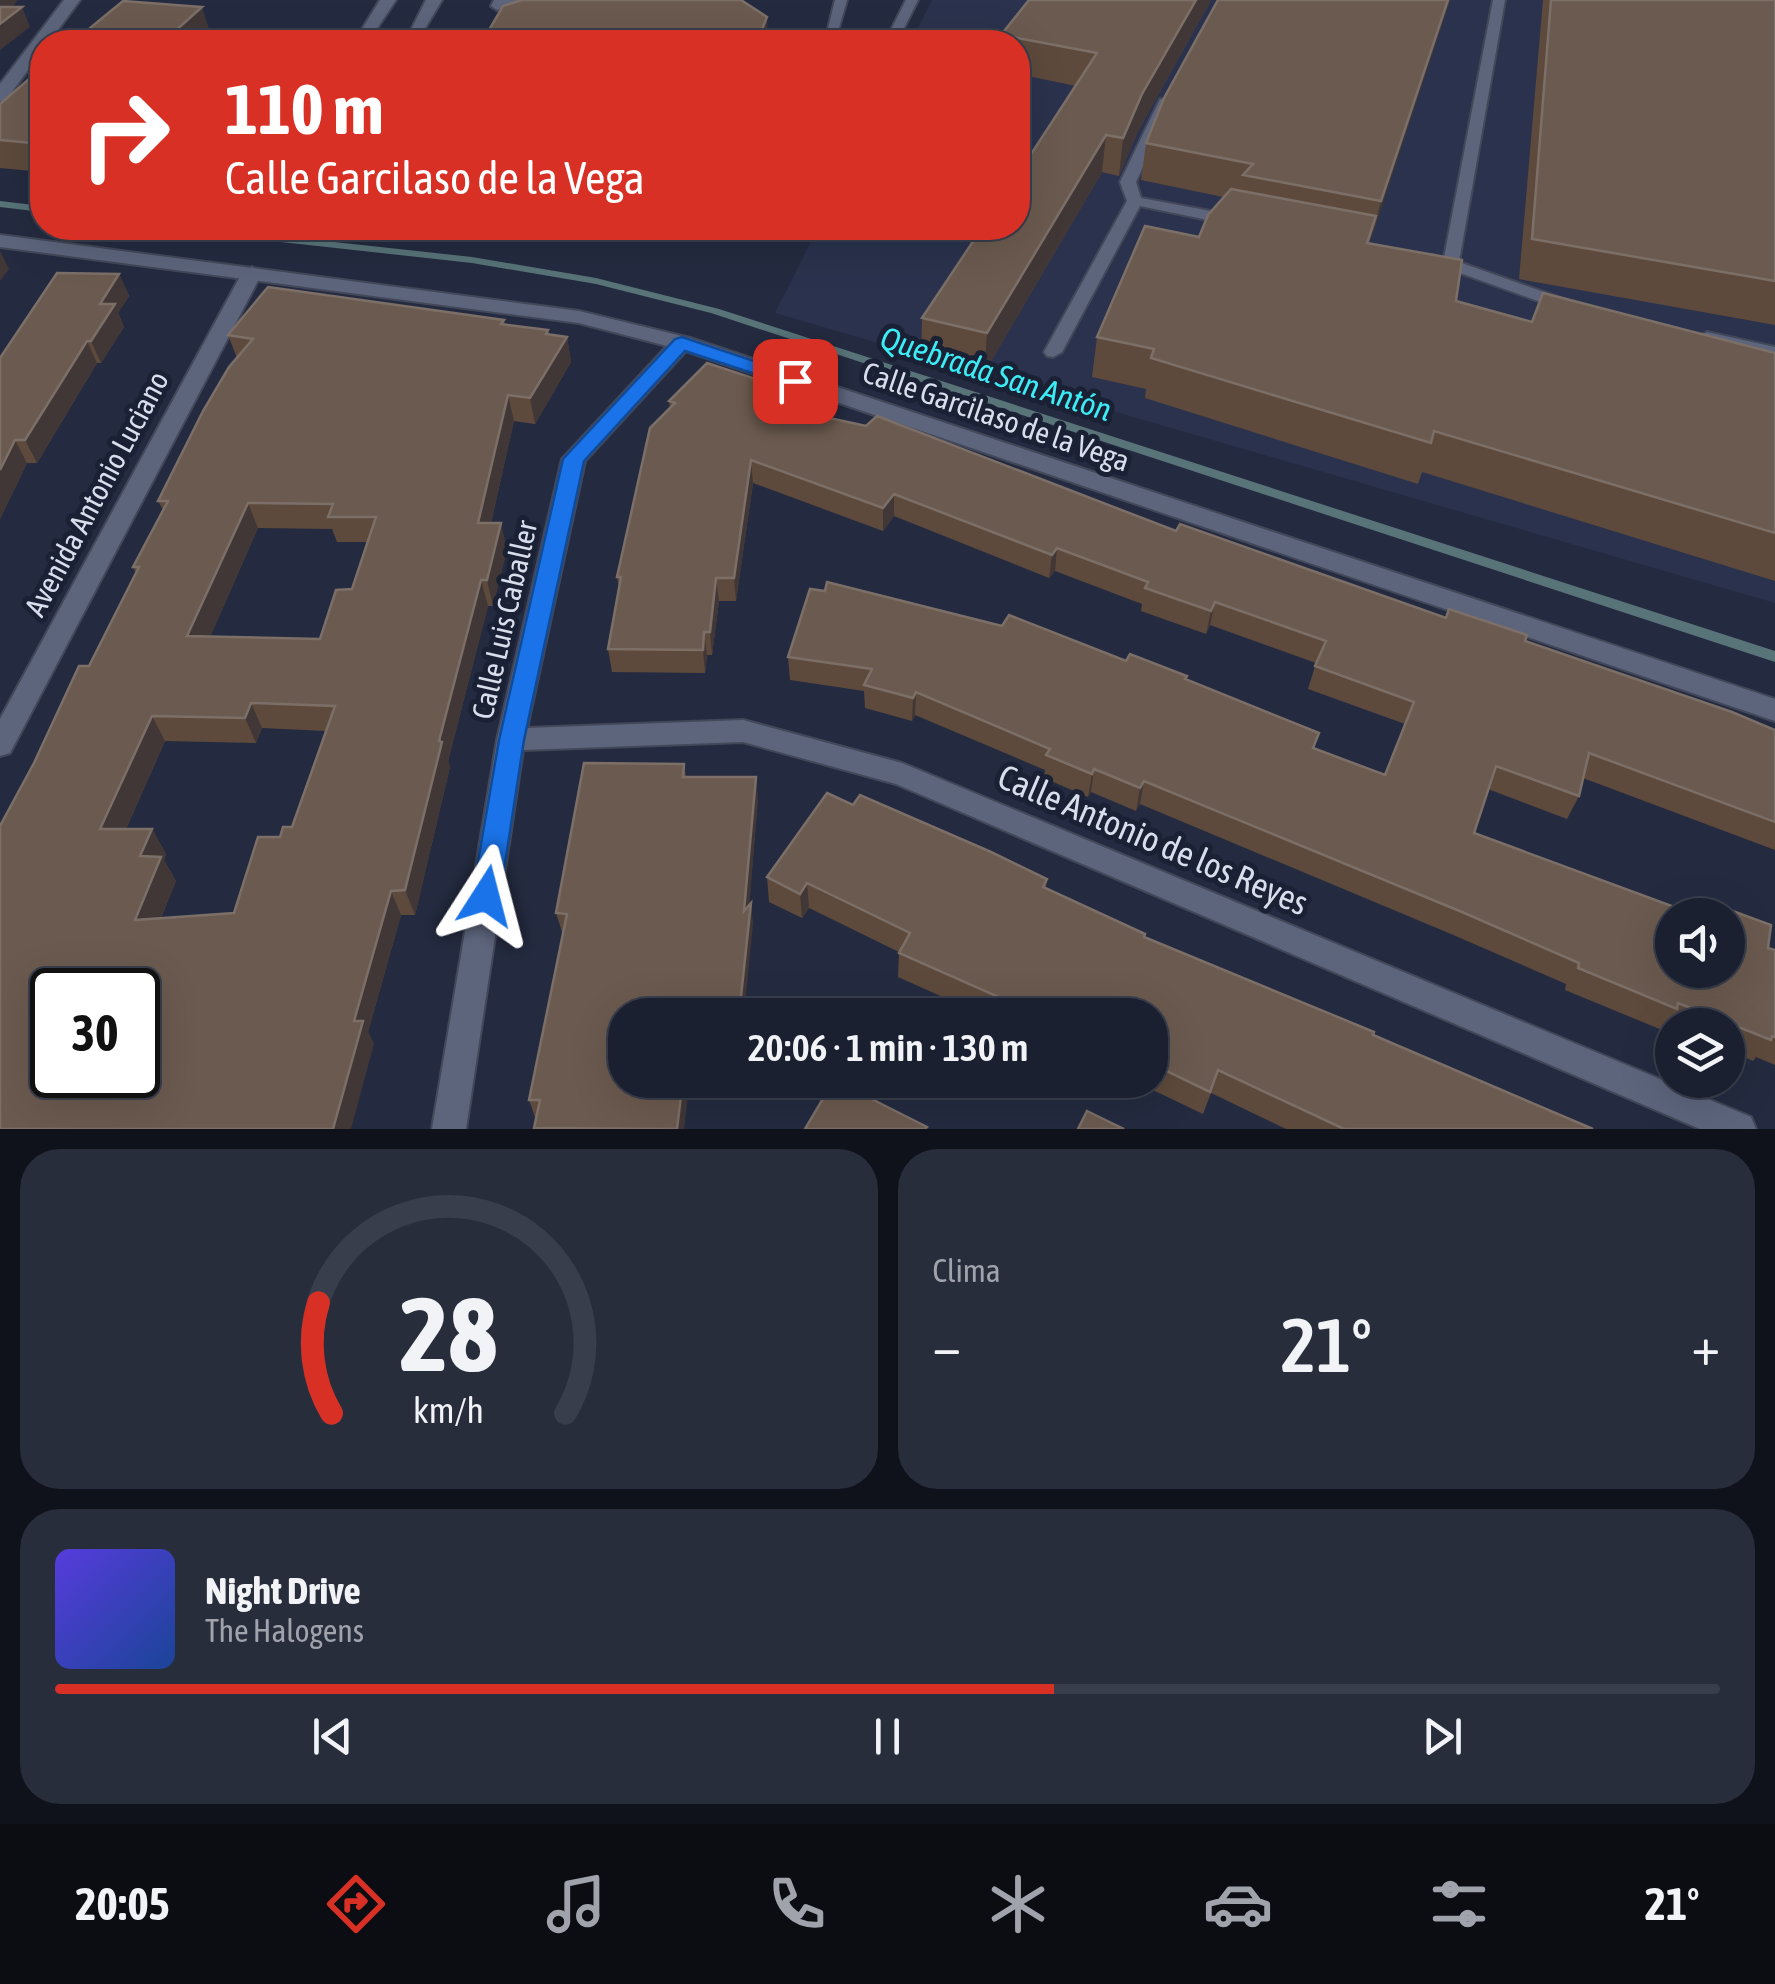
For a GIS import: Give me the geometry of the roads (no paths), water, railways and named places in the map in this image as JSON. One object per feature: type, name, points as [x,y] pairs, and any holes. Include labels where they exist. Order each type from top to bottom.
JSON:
[{"type":"street","points":[[50,30],[72,0]]},
{"type":"street","points":[[368,30],[388,0]]},
{"type":"street","points":[[417,30],[434,0]]},
{"type":"street","points":[[0,96],[30,56]]},
{"type":"street","name":"Calle Garcilaso de la Vega","points":[[0,241],[579,317],[682,343],[1775,710]]},
{"type":"street","name":"Avenida Antonio Luciano","points":[[0,745],[252,274]]},
{"type":"street","name":"Calle Luis Caballer","points":[[449,1129],[511,740],[574,459],[682,343]]},
{"type":"street","name":"Calle Antonio de los Reyes","points":[[511,740],[743,731],[902,774],[1739,1129]]},
{"type":"lane","points":[[500,0],[497,6],[520,0]]},
{"type":"lane","points":[[832,30],[842,0]]},
{"type":"lane","points":[[897,30],[912,0]]},
{"type":"lane","points":[[1451,264],[1499,0]]},
{"type":"lane","points":[[1053,352],[1135,201],[1128,182],[1148,133],[1176,83]]},
{"type":"lane","points":[[1135,201],[1246,223]]},
{"type":"lane","points":[[1414,256],[1451,264],[1551,302],[1588,310]]},
{"type":"lane","points":[[1682,331],[1775,352]]},
{"type":"waterway","name":"Quebrada San Antón","points":[[0,204],[30,208]]},
{"type":"waterway","name":"Quebrada San Antón","points":[[290,240],[472,260],[596,281],[715,311],[1775,657]]}]
